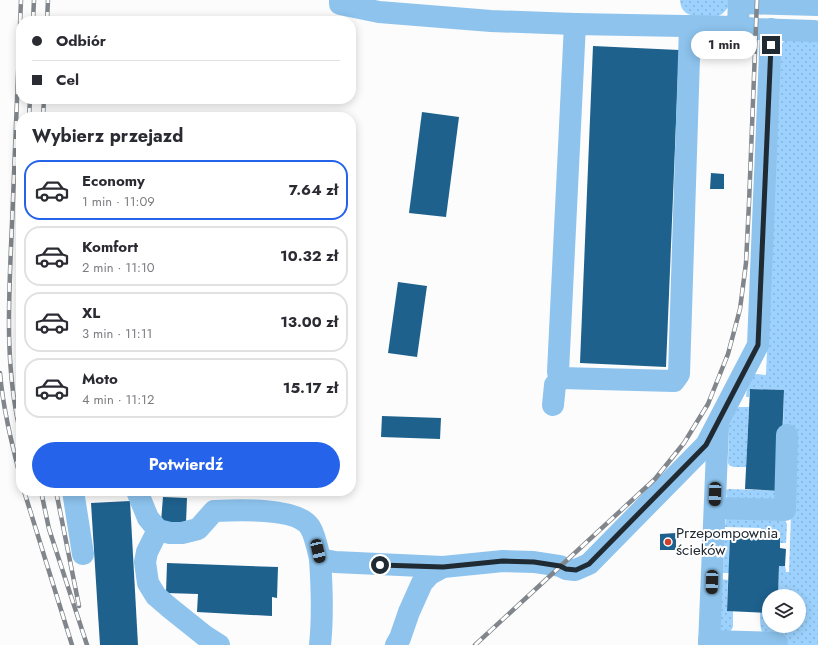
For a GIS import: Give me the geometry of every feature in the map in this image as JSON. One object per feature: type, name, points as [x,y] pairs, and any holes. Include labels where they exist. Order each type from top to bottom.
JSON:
[{"type":"lane","points":[[340,0],[340,4],[378,12],[491,22],[738,26],[756,29],[814,30]]},
{"type":"lane","points":[[738,26],[739,2],[818,5]]},
{"type":"lane","points":[[561,378],[558,372],[575,24]]},
{"type":"lane","points":[[561,378],[674,381],[679,374],[690,26]]},
{"type":"lane","points":[[320,560],[443,567],[503,561],[534,562],[576,570],[589,564],[706,445],[758,345],[771,29]]},
{"type":"lane","points":[[553,406],[555,385],[561,378]]},
{"type":"lane","points":[[718,422],[709,643],[777,643]]},
{"type":"lane","points":[[715,508],[785,510],[787,436]]},
{"type":"lane","points":[[74,496],[83,554]]},
{"type":"lane","points":[[139,496],[148,518],[158,530],[170,533],[182,533],[198,529],[214,511],[279,512],[300,519],[310,526],[320,560],[322,585],[320,645]]},
{"type":"lane","points":[[158,530],[147,552],[146,562],[148,583],[156,596],[218,645]]},
{"type":"lane","points":[[396,645],[422,583],[430,574],[443,567]]},
{"type":"shaded area","points":[[680,0],[732,0],[723,13],[718,16],[711,17],[688,14],[683,9]]},
{"type":"shaded area","points":[[818,38],[818,645],[785,645],[785,635],[771,635],[764,633],[806,633],[806,589],[778,589],[779,566],[785,566],[786,572],[789,572],[794,430],[790,425],[783,425],[784,390],[750,389],[749,397],[746,397],[747,390],[754,374],[766,375],[780,45],[784,41]]},
{"type":"shaded area","points":[[749,407],[746,467],[733,467],[728,463],[729,424],[737,408]]},
{"type":"shaded area","points":[[726,490],[780,491],[780,501],[727,499]]},
{"type":"shaded area","points":[[726,516],[784,519],[787,524],[786,543],[780,543],[780,532],[761,531],[761,528],[725,527]]},
{"type":"shaded area","points":[[724,534],[730,534],[729,573],[723,573]]},
{"type":"shaded area","points":[[720,579],[728,580],[727,610],[733,611],[733,627],[730,632],[721,633],[717,622]]},
{"type":"shaded area","points":[[760,612],[762,612],[762,630],[761,626]]},
{"type":"building","points":[[593,46],[679,50],[666,367],[580,363]]},
{"type":"building","points":[[422,112],[459,117],[446,217],[409,213]]},
{"type":"building","points":[[711,173],[724,174],[724,189],[710,189]]},
{"type":"building","points":[[398,282],[427,286],[417,357],[388,353]]},
{"type":"building","points":[[750,389],[784,390],[780,491],[745,489]]},
{"type":"building","points":[[382,416],[441,418],[440,439],[381,437]]},
{"type":"building","points":[[163,497],[187,498],[186,523],[161,522]]},
{"type":"building","points":[[130,501],[138,645],[100,645],[91,503]]},
{"type":"building","name":"Przepompownia ścieków","points":[[676,533],[676,550],[660,550],[660,534]]},
{"type":"building","points":[[730,536],[780,538],[780,548],[786,549],[785,566],[779,566],[778,589],[762,589],[762,613],[727,611]]},
{"type":"building","points":[[167,563],[278,567],[277,598],[272,597],[272,616],[197,612],[198,594],[166,593]]},
{"type":"railway","points":[[20,16],[21,0]]},
{"type":"railway","points":[[33,16],[34,0]]},
{"type":"railway","points":[[47,16],[48,0]]},
{"type":"railway","points":[[475,645],[655,479],[684,443],[708,404],[728,354],[740,309],[746,263],[757,0]]},
{"type":"railway","points":[[17,104],[17,112]]},
{"type":"railway","points":[[29,112],[30,104]]},
{"type":"railway","points":[[43,112],[44,104]]},
{"type":"railway","points":[[16,126],[9,330],[12,383],[16,409]]},
{"type":"railway","points":[[0,373],[1,386],[16,460]]},
{"type":"railway","points":[[26,496],[72,645]]},
{"type":"railway","points":[[42,496],[49,529],[87,645]]},
{"type":"railway","points":[[57,496],[79,606]]},
{"type":"place","name":"Przepompownia ścieków","points":[[668,542]]},
{"type":"route","points":[[380,565],[443,567],[503,561],[534,562],[576,570],[589,564],[706,445],[758,345],[771,45]]}]
